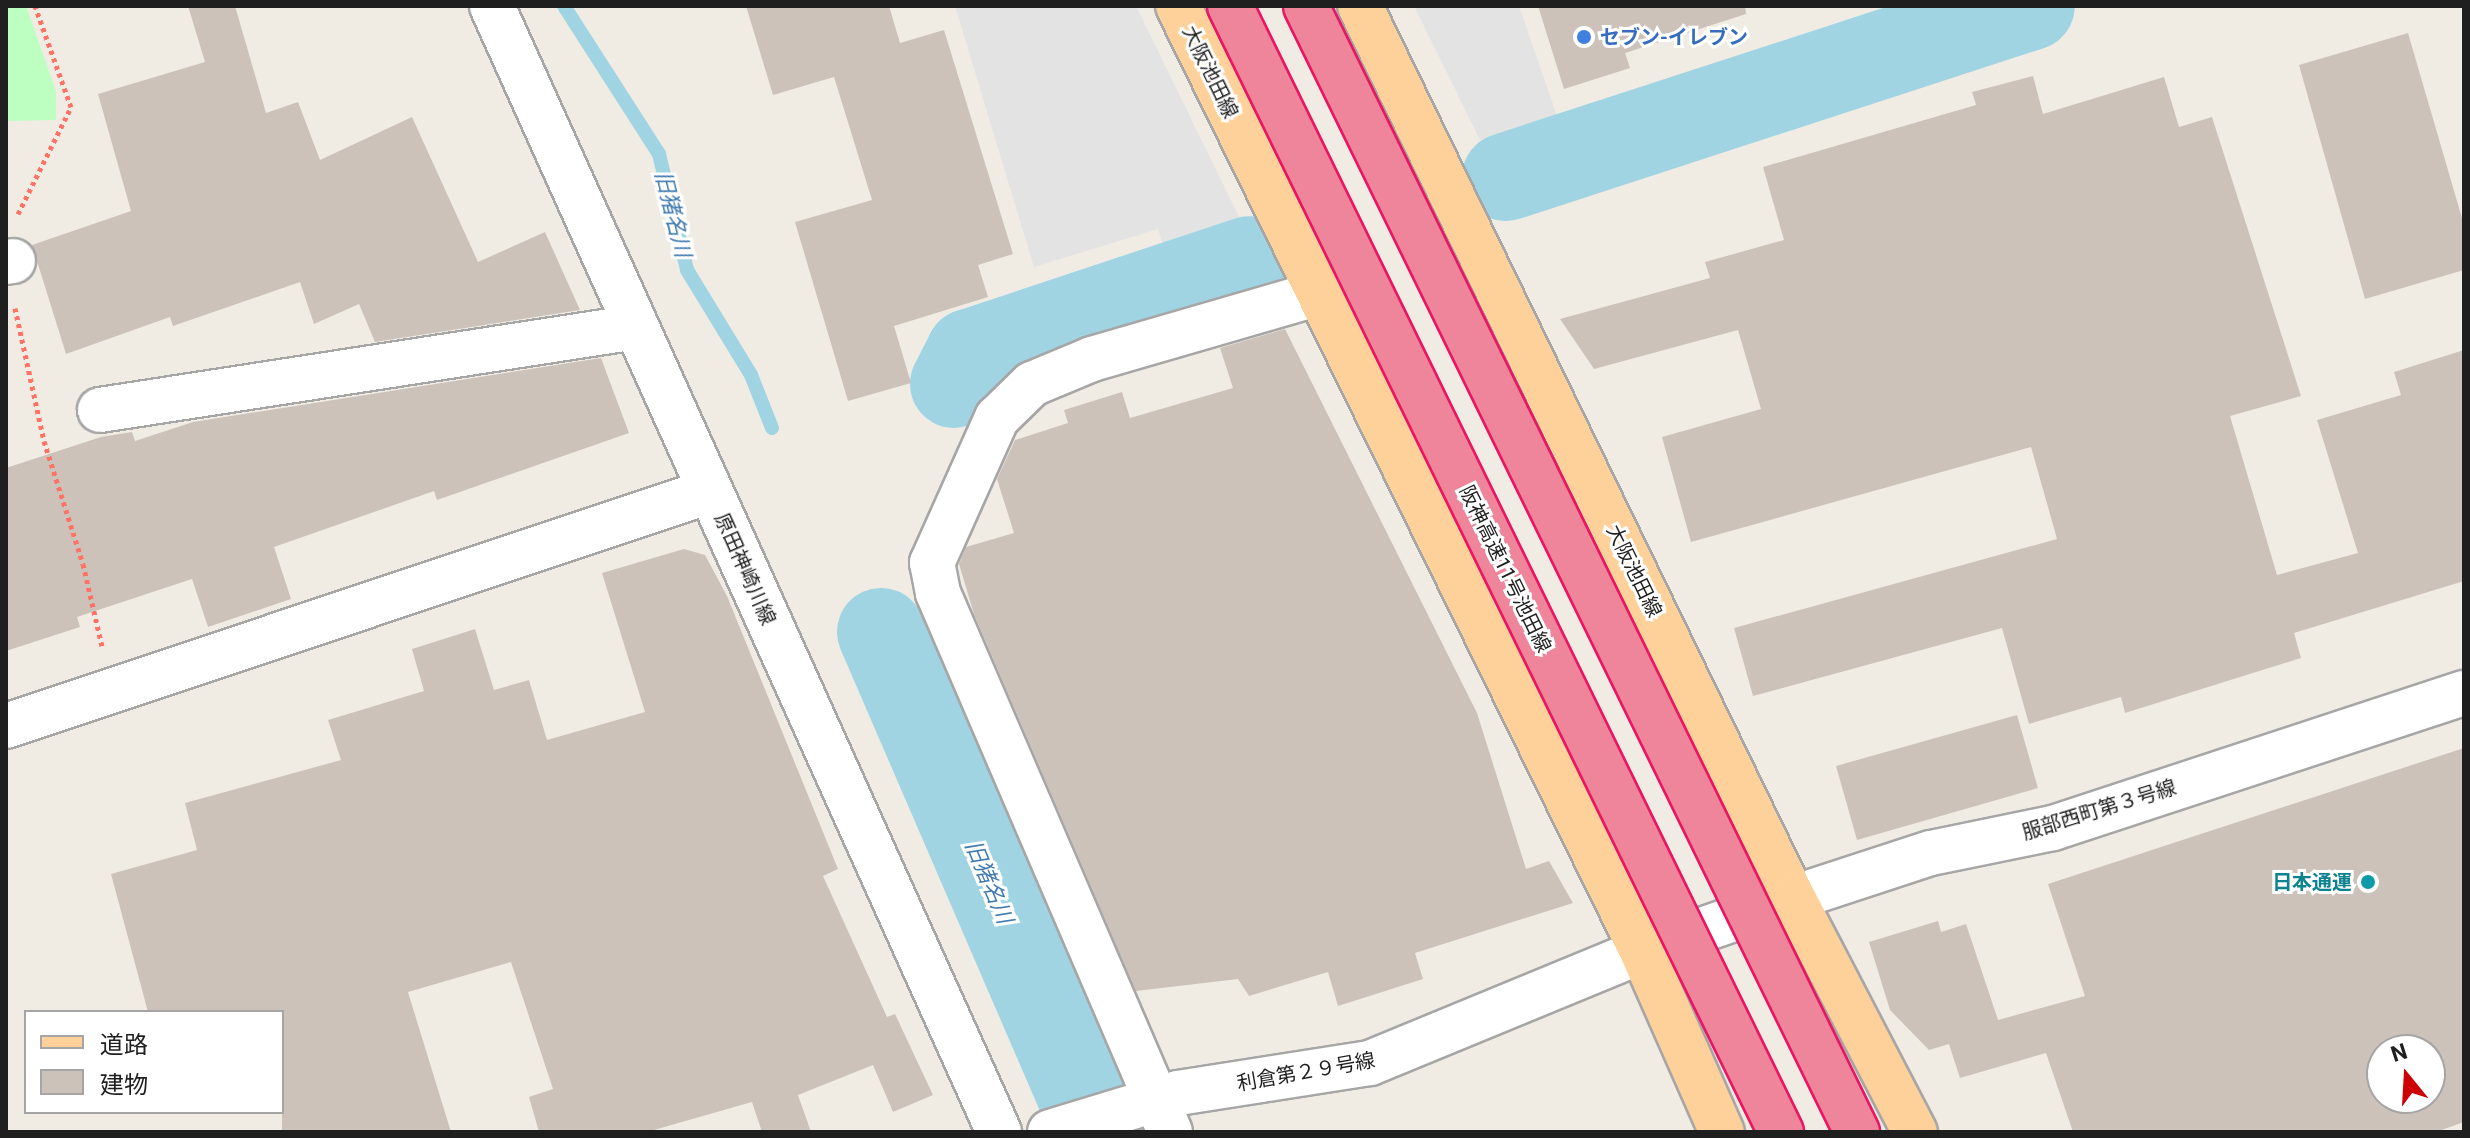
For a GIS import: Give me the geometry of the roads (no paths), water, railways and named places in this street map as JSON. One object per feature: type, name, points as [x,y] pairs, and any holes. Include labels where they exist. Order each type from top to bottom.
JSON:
[{"type":"highway","name":"阪神高速11号池田線","points":[[1230,6],[1781,1132]]},
{"type":"highway","points":[[1306,6],[1857,1132]]},
{"type":"highway","points":[[1654,872],[1766,1132]]},
{"type":"main road","name":"大阪池田線","points":[[1178,6],[1642,951],[1722,1132]]},
{"type":"main road","name":"大阪池田線","points":[[1360,6],[1793,898],[1915,1132]]},
{"type":"street","name":"原田神崎川線","points":[[492,6],[999,1132]]},
{"type":"street","points":[[1152,1113],[938,593],[932,563],[997,418],[1032,384],[1092,359],[1319,293]]},
{"type":"street","points":[[100,410],[636,327]]},
{"type":"street","points":[[6,726],[710,491]]},
{"type":"street","name":"服部西町第３号線","points":[[1642,951],[1931,853],[2053,828],[2464,693]]},
{"type":"street","name":"利倉第２９号線","points":[[1051,1132],[1152,1113],[1370,1063],[1642,951]]},
{"type":"waterway","name":"旧猪名川","points":[[564,6],[659,154],[687,270],[751,375],[772,428]]},
{"type":"waterway","points":[[1506,177],[2031,6]]},
{"type":"waterway","points":[[954,384],[970,353],[1249,260]]},
{"type":"waterway","name":"旧猪名川","points":[[881,632],[1097,1132]]},
{"type":"place","name":"セブン-イレブン","points":[[1584,37]]},
{"type":"place","name":"日本通運","points":[[2368,882]]}]
